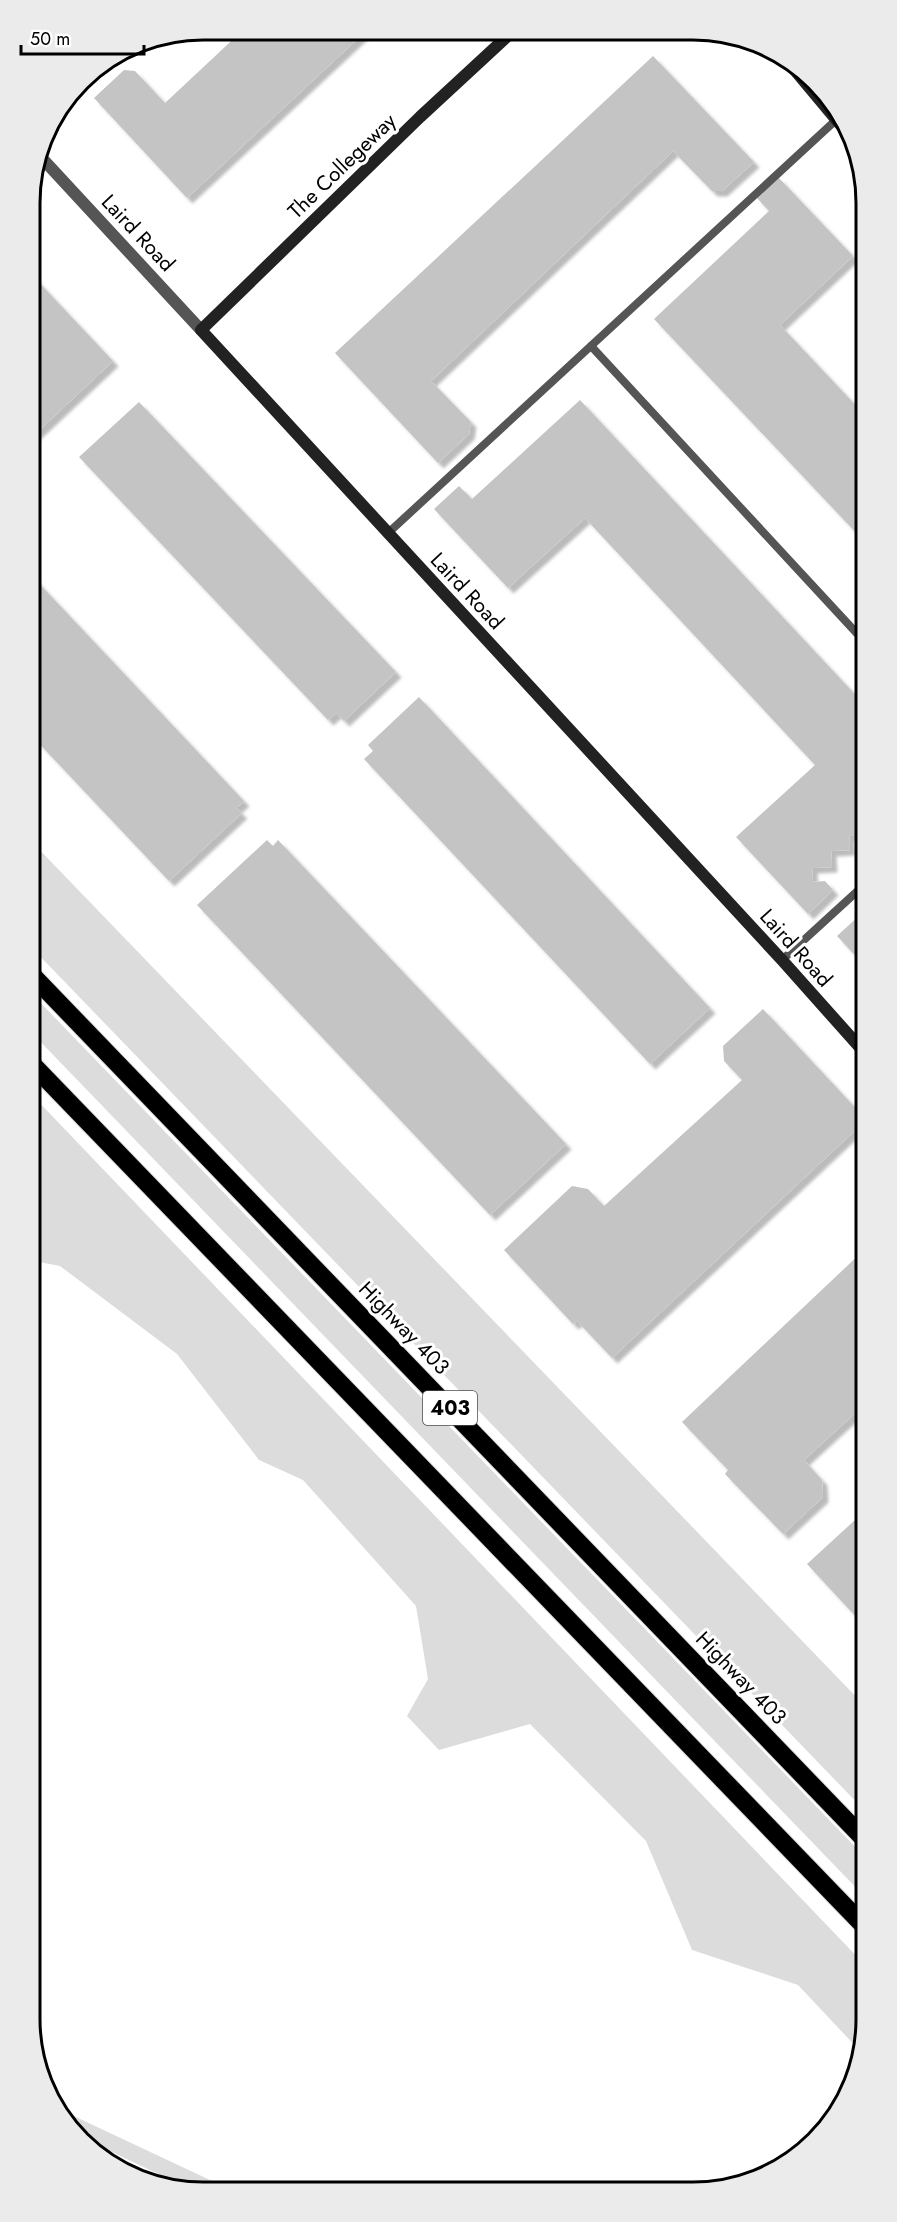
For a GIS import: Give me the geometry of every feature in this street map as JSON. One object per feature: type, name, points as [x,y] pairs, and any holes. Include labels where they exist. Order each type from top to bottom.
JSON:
[{"type":"highway","name":"Highway 403","points":[[41,984],[856,1832]]},
{"type":"highway","name":"403","points":[[41,1073],[856,1918]]},
{"type":"street","name":"The Collegeway","points":[[201,330],[420,117],[503,40]]},
{"type":"street","name":"Laird Road","points":[[46,162],[782,960],[856,1044]]},
{"type":"lane","points":[[387,534],[591,346],[837,127]]},
{"type":"lane","points":[[591,346],[856,633]]},
{"type":"lane","points":[[782,960],[856,892]]},
{"type":"shaded area","points":[[41,851],[856,1697],[856,1802],[41,957]]},
{"type":"shaded area","points":[[41,1003],[856,1848],[856,1888],[41,1042]]},
{"type":"shaded area","points":[[41,1104],[856,1956],[856,2029],[854,2044],[798,1985],[692,1950],[646,1841],[530,1724],[439,1750],[407,1716],[428,1679],[416,1606],[303,1480],[259,1460],[177,1354],[60,1266],[40,1262]]},
{"type":"shaded area","points":[[72,2115],[214,2182],[161,2175],[108,2150],[88,2134]]},
{"type":"building","points":[[231,41],[356,41],[187,198],[94,98],[124,70],[135,71],[165,103]]},
{"type":"building","points":[[653,56],[754,162],[722,191],[712,191],[673,151],[431,381],[471,422],[469,434],[438,463],[335,353]]},
{"type":"building","points":[[778,177],[853,256],[780,325],[856,406],[856,533],[654,319],[769,211],[756,197]]},
{"type":"building","points":[[41,285],[113,361],[41,429]]},
{"type":"building","points":[[580,400],[856,696],[856,836],[849,836],[850,850],[831,851],[832,867],[812,868],[813,882],[825,881],[833,890],[808,914],[736,837],[815,765],[585,518],[508,588],[434,509],[459,486],[472,499]]},
{"type":"building","points":[[139,402],[396,672],[344,721],[336,713],[328,720],[79,457]]},
{"type":"building","points":[[41,585],[244,801],[236,808],[242,813],[169,881],[41,745]]},
{"type":"building","points":[[419,697],[710,1008],[650,1064],[364,759],[373,751],[368,745]]},
{"type":"building","points":[[267,840],[273,846],[278,840],[566,1144],[490,1215],[197,905]]},
{"type":"building","points":[[856,919],[856,956],[837,936]]},
{"type":"building","points":[[763,1009],[856,1108],[856,1129],[612,1358],[577,1321],[573,1324],[504,1250],[572,1186],[588,1189],[604,1206],[742,1080],[724,1061],[723,1046]]},
{"type":"building","points":[[856,1258],[856,1412],[804,1460],[822,1480],[823,1497],[783,1534],[725,1474],[728,1470],[682,1422]]},
{"type":"building","points":[[856,1520],[856,1617],[807,1564]]}]
